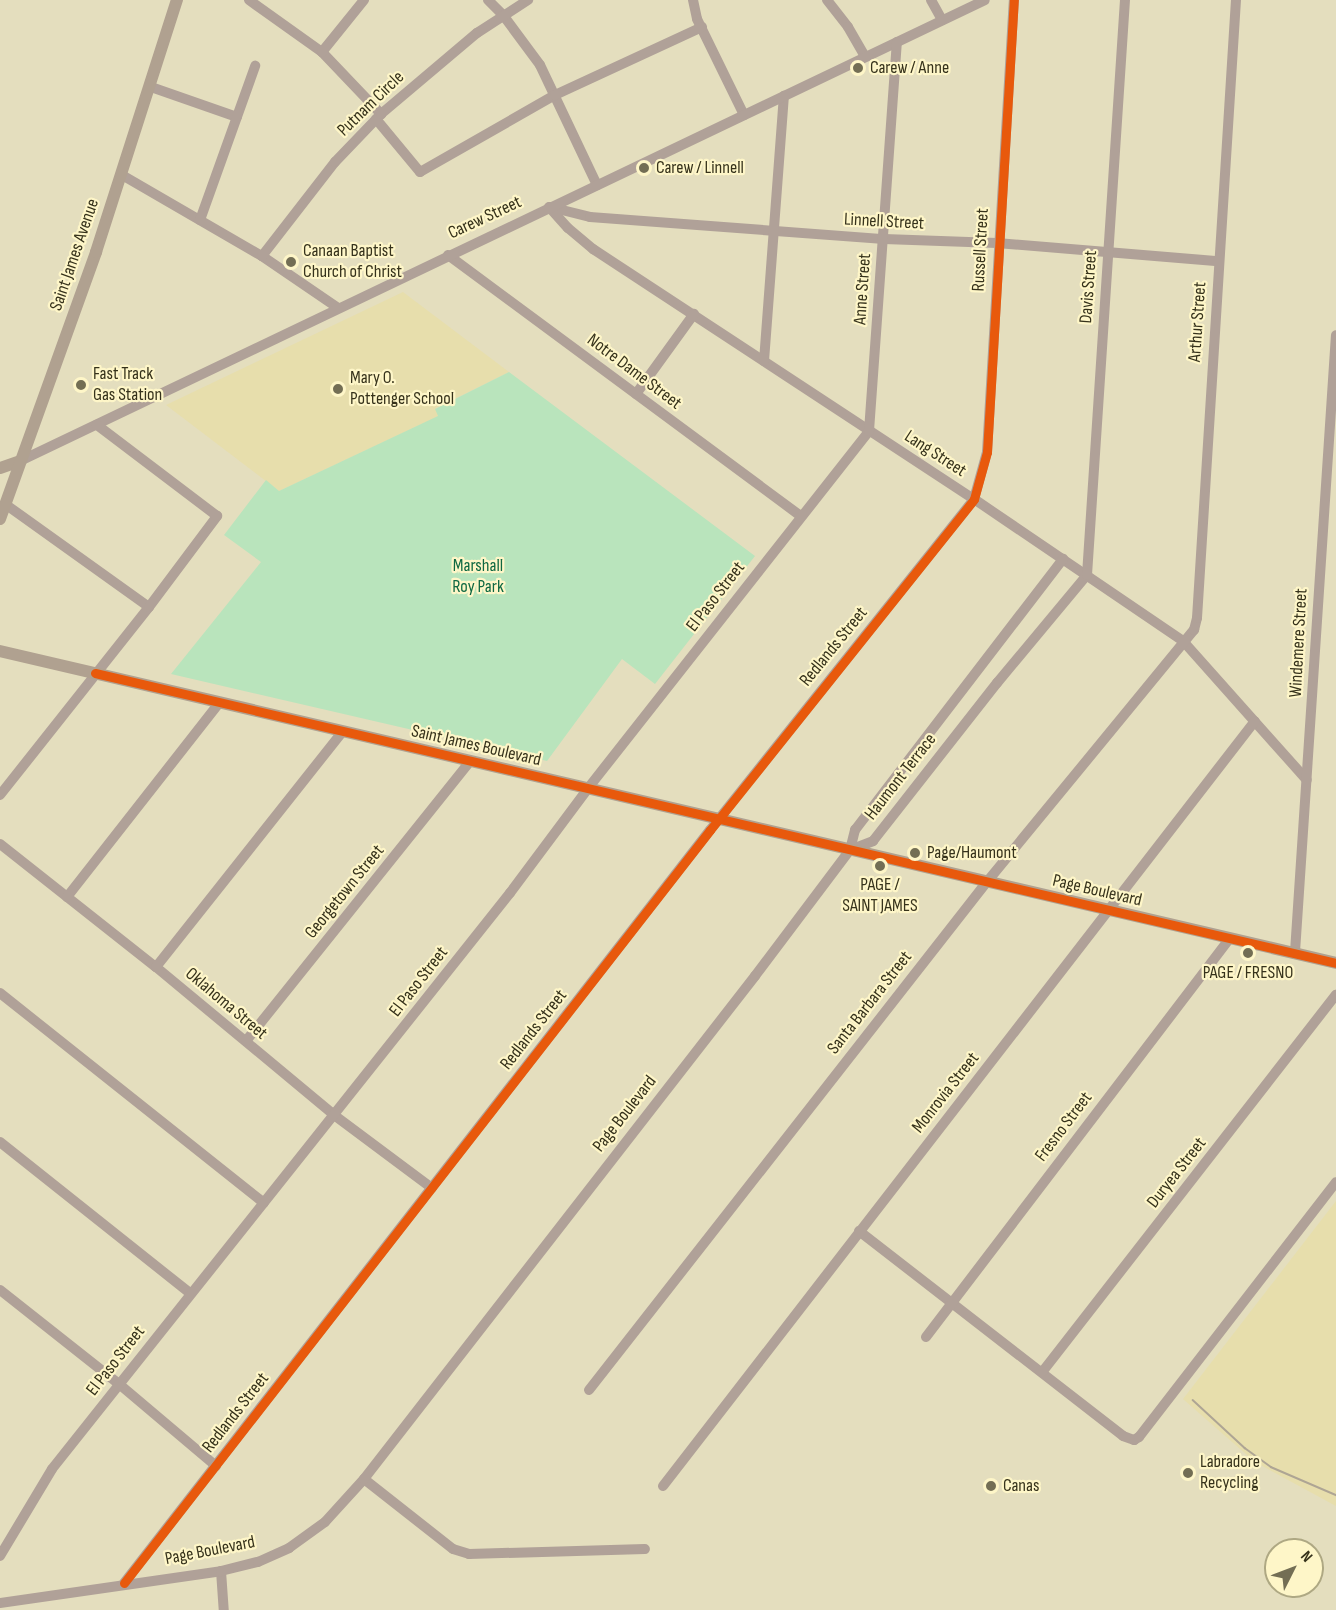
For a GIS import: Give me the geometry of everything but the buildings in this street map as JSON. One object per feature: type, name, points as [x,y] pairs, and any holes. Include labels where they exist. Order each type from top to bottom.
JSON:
[{"type":"main road","name":"Saint James Avenue","points":[[0,519],[122,175],[177,0]]},
{"type":"main road","name":"Carew Street","points":[[0,468],[20,461]]},
{"type":"main road","name":"Saint James Boulevard","points":[[0,651],[343,731],[469,763],[720,817],[850,850]]},
{"type":"main road","name":"Page Boulevard","points":[[850,850],[1336,963]]},
{"type":"street","points":[[249,0],[322,52],[379,117],[420,172],[555,95],[702,27]]},
{"type":"street","points":[[322,52],[364,0]]},
{"type":"street","points":[[488,0],[503,15],[540,65],[597,184]]},
{"type":"street","name":"Putnam Circle","points":[[262,256],[335,162],[379,117],[452,53],[503,15],[528,0]]},
{"type":"street","points":[[693,0],[702,27],[744,115]]},
{"type":"street","points":[[827,0],[848,27],[865,57]]},
{"type":"street","points":[[931,0],[942,20]]},
{"type":"street","name":"Carew Street","points":[[20,461],[985,0]]},
{"type":"street","name":"Russell Street","points":[[974,500],[987,452],[1014,0]]},
{"type":"street","name":"Davis Street","points":[[1087,575],[1125,0]]},
{"type":"street","name":"Arthur Street","points":[[1183,641],[1194,630],[1197,618],[1236,0]]},
{"type":"street","name":"Anne Street","points":[[869,431],[897,42]]},
{"type":"street","points":[[200,220],[255,66]]},
{"type":"street","points":[[151,87],[237,117]]},
{"type":"street","points":[[764,361],[784,96]]},
{"type":"street","points":[[122,175],[262,256],[338,308]]},
{"type":"street","name":"Linnell Street","points":[[549,207],[590,218],[884,239],[998,243],[1218,261]]},
{"type":"street","name":"Lang Street","points":[[549,207],[568,228],[593,249],[1063,559],[1183,641],[1307,780]]},
{"type":"street","name":"Notre Dame Street","points":[[448,255],[801,516]]},
{"type":"street","points":[[636,394],[694,314]]},
{"type":"street","name":"Windemere Street","points":[[1295,952],[1336,335]]},
{"type":"street","points":[[0,795],[149,607],[217,516],[97,425]]},
{"type":"street","name":"El Paso Street","points":[[0,1556],[52,1469],[510,893],[589,788],[869,431]]},
{"type":"street","name":"Redlands Street","points":[[124,1583],[720,817],[974,500]]},
{"type":"street","points":[[5,504],[149,607]]},
{"type":"street","name":"Haumont Terrace","points":[[850,850],[855,830],[1063,559]]},
{"type":"street","name":"Haumont Terrace","points":[[850,850],[873,841],[982,701],[1087,575]]},
{"type":"street","name":"Santa Barbara Street","points":[[589,1390],[986,883],[1183,641]]},
{"type":"street","points":[[965,688],[982,701]]},
{"type":"street","points":[[67,897],[219,703]]},
{"type":"street","name":"Monrovia Street","points":[[663,1486],[1255,721]]},
{"type":"street","points":[[156,967],[343,731]]},
{"type":"street","name":"Georgetown Street","points":[[246,1041],[469,763]]},
{"type":"street","name":"Oklahoma Street","points":[[0,844],[156,967],[334,1115],[432,1188]]},
{"type":"street","name":"Page Boulevard","points":[[0,1603],[124,1583],[221,1571],[272,1557],[306,1538],[345,1502],[364,1479],[850,850]]},
{"type":"street","name":"Fresno Street","points":[[926,1337],[1230,938]]},
{"type":"street","points":[[0,993],[264,1203]]},
{"type":"street","name":"Duryea Street","points":[[1043,1371],[1336,994]]},
{"type":"street","points":[[0,1142],[190,1293]]},
{"type":"street","points":[[859,1231],[1043,1371],[1123,1436],[1134,1440],[1139,1437],[1336,1182]]},
{"type":"street","points":[[0,1290],[119,1384],[216,1466]]},
{"type":"street","points":[[364,1479],[453,1549],[469,1554],[645,1549]]},
{"type":"street","points":[[221,1571],[224,1610]]},
{"type":"shaded area","name":"Mary O. Pottenger School","points":[[403,292],[509,372],[436,408],[439,416],[279,491],[166,405]]},
{"type":"shaded area","points":[[1336,1201],[1336,1506],[1255,1462],[1183,1399]]},
{"type":"green space","name":"Marshall Roy Park","points":[[509,372],[755,556],[655,684],[622,659],[547,761],[171,674],[261,562],[224,535],[266,480],[279,491],[438,416],[435,409]]},
{"type":"tram line","points":[[1193,1400],[1245,1448],[1271,1467],[1336,1495]]},
{"type":"cycle path","points":[[124,1583],[710,830],[974,499],[987,452],[1014,0]]},
{"type":"cycle path","points":[[95,673],[1336,963]]},
{"type":"place","name":"Carew / Anne","points":[[858,68]]},
{"type":"place","name":"Carew / Linnell","points":[[644,168]]},
{"type":"place","name":"Canaan Baptist Church of Christ","points":[[291,262]]},
{"type":"place","name":"Fast Track Gas Station","points":[[81,385]]},
{"type":"place","name":"Mary O. Pottenger School","points":[[338,389]]},
{"type":"place","name":"Page/Haumont","points":[[915,853]]},
{"type":"place","name":"PAGE / SAINT JAMES","points":[[880,866]]},
{"type":"place","name":"PAGE / FRESNO","points":[[1248,953]]},
{"type":"place","name":"Labradore Recycling","points":[[1188,1473]]},
{"type":"place","name":"Canas","points":[[991,1486]]}]
